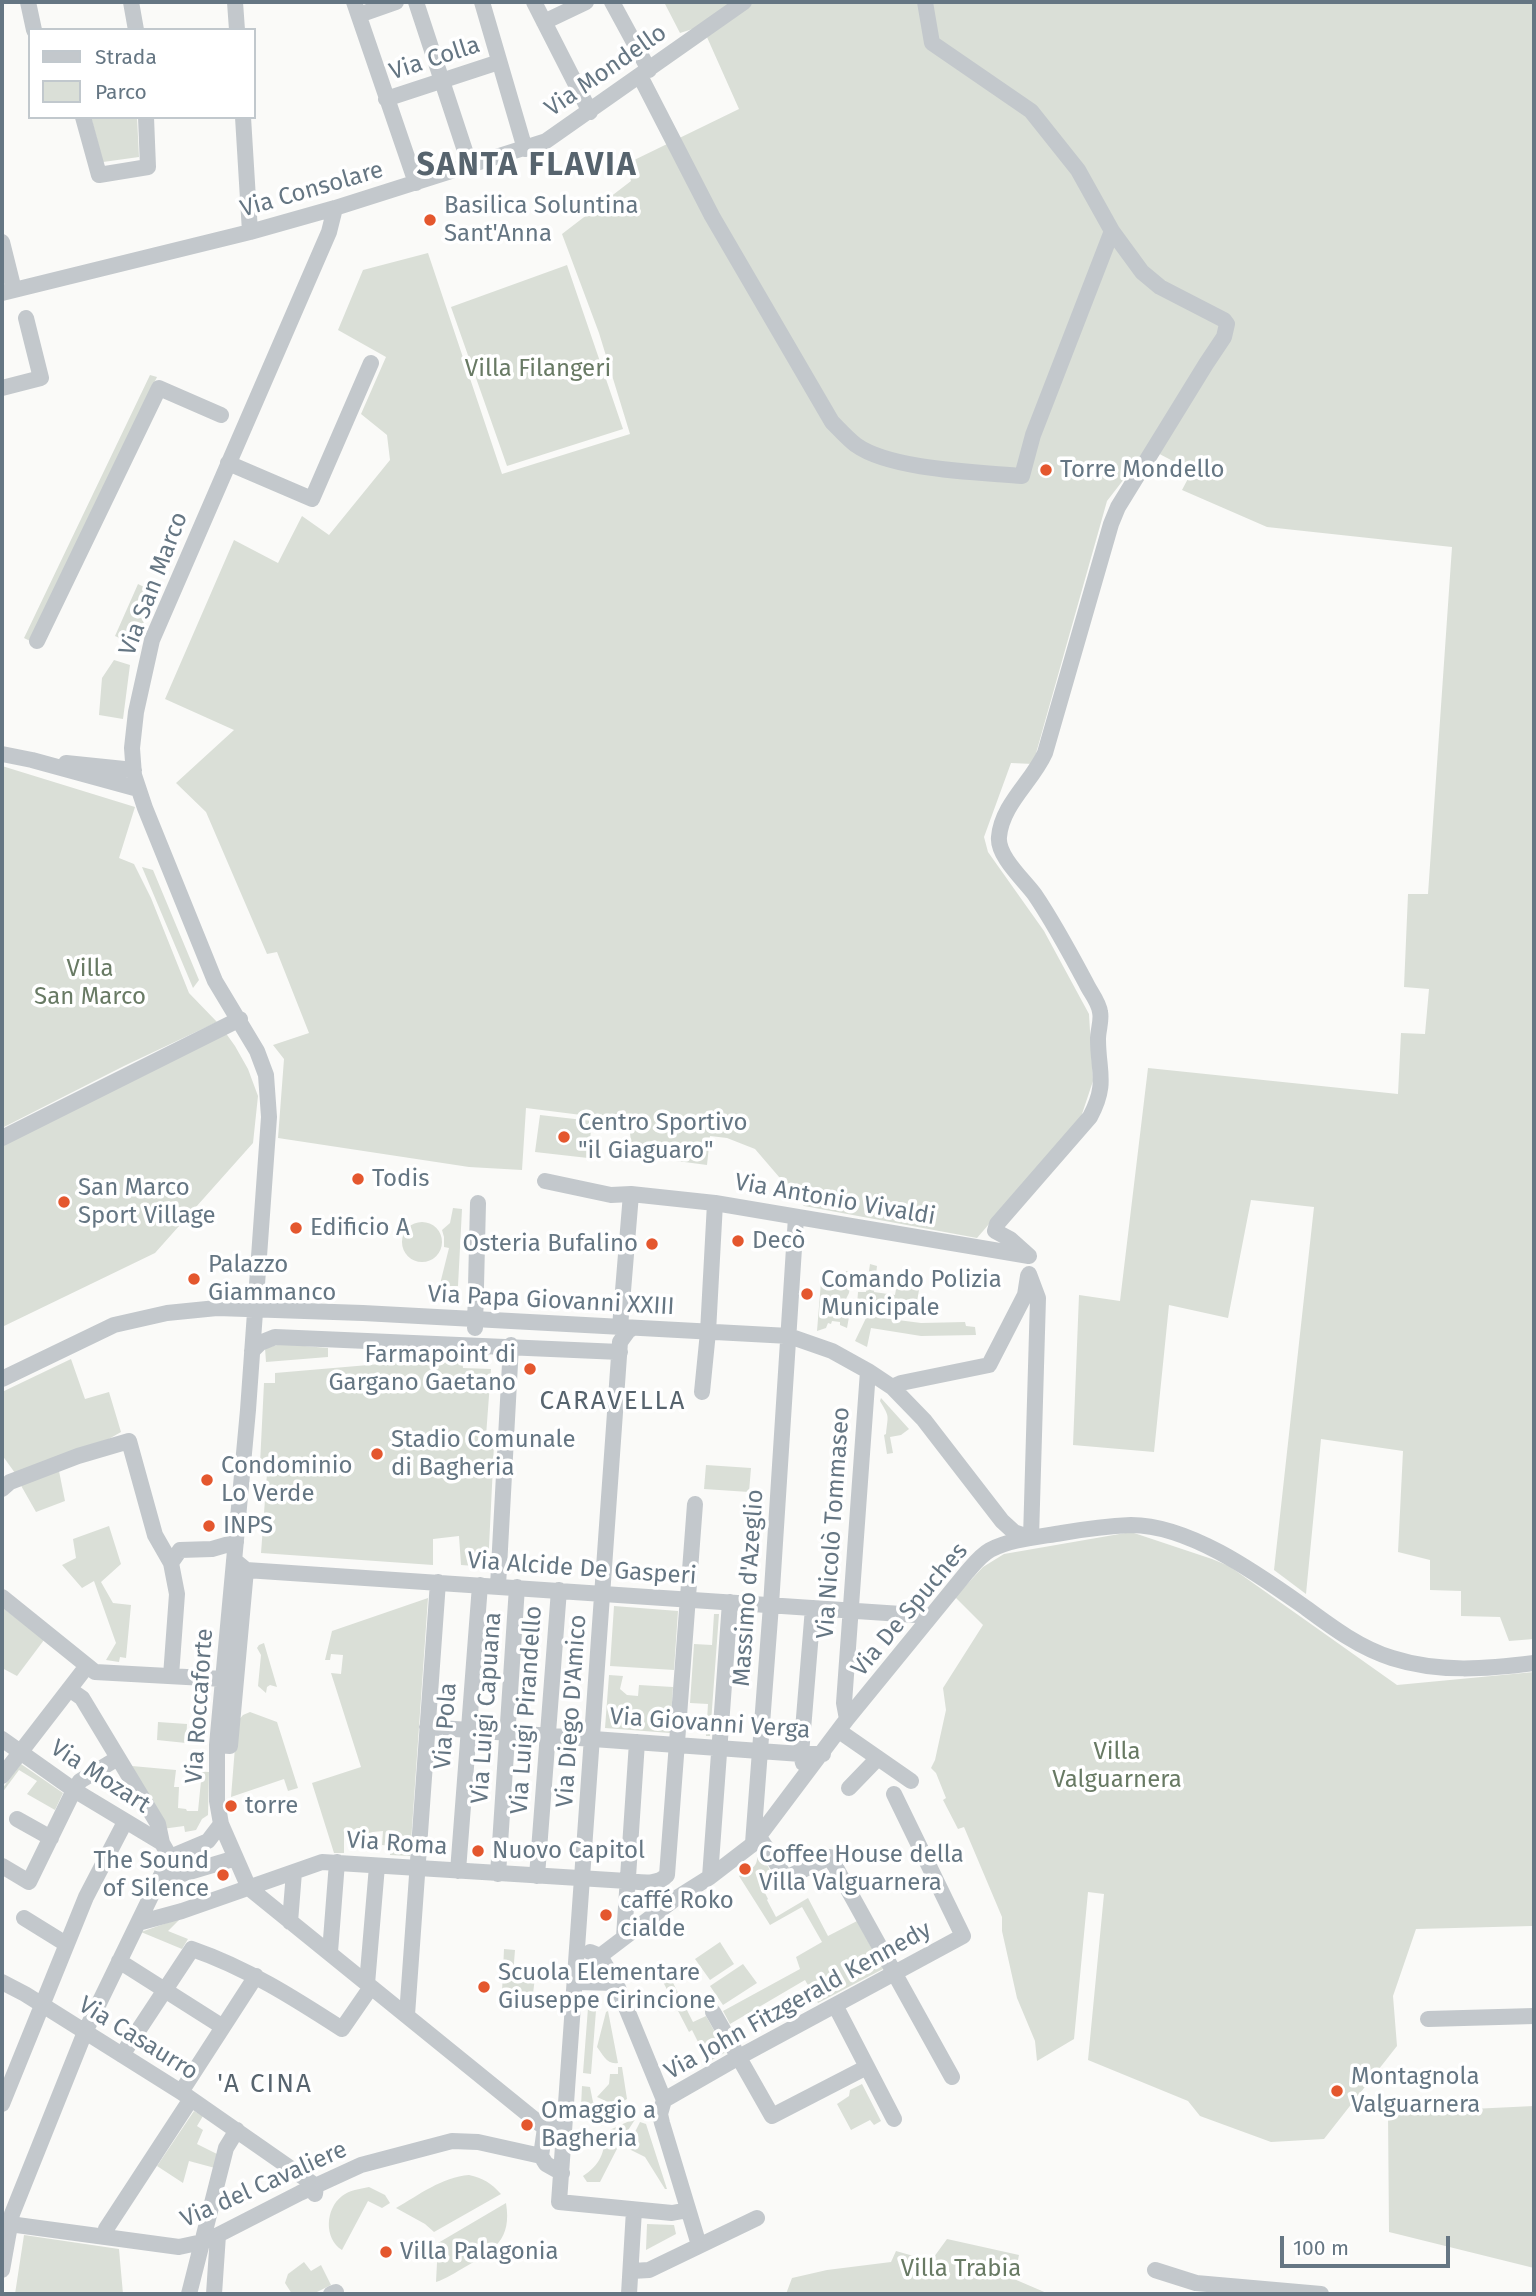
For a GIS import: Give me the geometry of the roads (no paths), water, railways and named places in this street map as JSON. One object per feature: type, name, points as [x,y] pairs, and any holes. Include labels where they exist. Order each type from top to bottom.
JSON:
[{"type":"street","points":[[28,2],[34,28]]},
{"type":"street","points":[[131,2],[136,28]]},
{"type":"street","points":[[235,2],[237,28]]},
{"type":"street","points":[[396,2],[356,8],[416,183]]},
{"type":"street","points":[[416,2],[470,166]]},
{"type":"street","points":[[482,2],[526,149]]},
{"type":"street","points":[[534,2],[590,112]]},
{"type":"street","points":[[544,22],[586,2]]},
{"type":"street","points":[[612,2],[712,216],[832,422],[858,447],[887,460],[906,464],[1022,476],[1033,435],[1112,231]]},
{"type":"street","name":"Via Mondello","points":[[526,149],[546,141],[590,112],[744,2]]},
{"type":"street","points":[[891,1387],[989,1365],[1025,1295],[1029,1274],[1030,1256],[1010,1238],[995,1231],[997,1224],[1096,1106],[1102,1081],[1098,1036],[1101,1014],[1061,936],[1034,894],[1003,854],[999,846],[1000,830],[1012,803],[1035,772],[1045,753],[1118,507],[1224,337],[1227,324],[1160,287],[1142,272],[1112,231],[1078,170],[1031,111],[932,43],[925,2]]},
{"type":"street","name":"Via Colla","points":[[386,99],[499,62]]},
{"type":"street","points":[[84,119],[99,175],[148,167],[146,119]]},
{"type":"street","points":[[243,119],[250,232]]},
{"type":"street","name":"Via Consolare","points":[[8,292],[250,232],[526,149]]},
{"type":"street","name":"Via San Marco","points":[[267,1141],[269,1117],[266,1075],[240,1018],[213,976],[138,789],[132,748],[136,712],[152,640],[228,463],[233,420],[329,232],[335,208]]},
{"type":"street","points":[[2,242],[8,292]]},
{"type":"street","points":[[2,388],[41,378],[26,318]]},
{"type":"street","points":[[228,463],[312,499],[371,363]]},
{"type":"street","points":[[37,641],[159,388],[233,420]]},
{"type":"street","points":[[2,754],[138,789]]},
{"type":"street","points":[[33,760],[134,770]]},
{"type":"street","points":[[2,1139],[240,1018]]},
{"type":"street","name":"Via Roccaforte","points":[[267,1141],[236,1542],[240,1565],[227,1685],[217,1745],[216,1801],[221,1824],[249,1888],[545,2128]]},
{"type":"street","name":"Via Antonio Vivaldi","points":[[545,1181],[611,1195],[631,1194],[715,1203],[1030,1256]]},
{"type":"street","points":[[620,1352],[631,1194]]},
{"type":"street","points":[[474,1344],[478,1203]]},
{"type":"street","points":[[702,1392],[715,1203]]},
{"type":"street","name":"Massimo d'Azeglio","points":[[756,1840],[796,1217]]},
{"type":"street","points":[[1029,1274],[1038,1298],[1031,1538]]},
{"type":"street","name":"Via Papa Giovanni XXIII","points":[[2,1379],[114,1325],[167,1312],[217,1308],[254,1315],[363,1313],[789,1336],[832,1351],[891,1387],[924,1420],[1002,1521],[1014,1532],[1031,1538]]},
{"type":"street","points":[[362,1341],[363,1313]]},
{"type":"street","points":[[254,1315],[260,1326],[284,1338]]},
{"type":"street","points":[[588,1350],[623,1327]]},
{"type":"street","name":"Via Papa Giovanni XXIII","points":[[252,1351],[266,1340],[284,1338],[511,1345],[620,1352]]},
{"type":"street","points":[[498,1586],[511,1345]]},
{"type":"street","name":"Via Diego D'Amico","points":[[620,1352],[559,2202],[634,2210]]},
{"type":"street","name":"Via Nicolò Tommaseo","points":[[843,1725],[868,1371]]},
{"type":"street","points":[[2,1489],[10,1482],[78,1456],[130,1441],[155,1535],[171,1563],[177,1594],[171,1676]]},
{"type":"street","points":[[678,1745],[695,1504]]},
{"type":"street","points":[[992,1549],[1000,1538],[1002,1521]]},
{"type":"street","name":"Via De Spuches","points":[[600,1956],[675,1899],[710,1877],[756,1840],[930,1616],[967,1572],[992,1549],[1031,1538],[1120,1526],[1157,1528],[1203,1544],[1247,1567],[1337,1630],[1369,1649],[1393,1658],[1463,1670],[1534,1663]]},
{"type":"street","points":[[171,1563],[180,1550],[212,1549],[236,1542]]},
{"type":"street","name":"Via Alcide De Gasperi","points":[[240,1565],[438,1582],[930,1616]]},
{"type":"street","points":[[407,2015],[438,1582]]},
{"type":"street","name":"Via Pola","points":[[458,1871],[480,1585]]},
{"type":"street","name":"Via Luigi Capuana","points":[[498,1874],[517,1587]]},
{"type":"street","name":"Via Luigi Pirandello","points":[[537,1876],[559,1590]]},
{"type":"street","points":[[2,1597],[95,1672],[171,1676],[227,1685]]},
{"type":"street","points":[[710,1877],[730,1602]]},
{"type":"street","points":[[806,1775],[801,1754],[813,1608]]},
{"type":"street","points":[[2,1776],[87,1666]]},
{"type":"street","points":[[2,2270],[6,2223],[85,2032],[159,1881],[166,1850],[158,1824],[82,1698],[69,1689]]},
{"type":"street","points":[[843,1725],[878,1758],[911,1781]]},
{"type":"street","name":"Via Giovanni Verga","points":[[427,1727],[823,1754]]},
{"type":"street","name":"Via Mozart","points":[[2,1738],[74,1790],[166,1850]]},
{"type":"street","points":[[624,1937],[637,1742]]},
{"type":"street","name":"Via Roma","points":[[138,1923],[322,1862],[627,1881],[662,1880],[667,1875],[678,1745]]},
{"type":"street","points":[[2,1866],[29,1882],[80,1781],[118,1758]]},
{"type":"street","points":[[849,1788],[878,1758]]},
{"type":"street","name":"Via John Fitzgerald Kennedy","points":[[664,2100],[963,1937],[894,1794]]},
{"type":"street","points":[[17,1819],[51,1838]]},
{"type":"street","points":[[2,2104],[86,1897],[125,1822]]},
{"type":"street","points":[[166,1850],[208,1841],[221,1824]]},
{"type":"street","points":[[756,1840],[786,1878],[830,1857],[953,2077]]},
{"type":"street","points":[[159,1881],[236,1858]]},
{"type":"street","points":[[330,1952],[337,1862]]},
{"type":"street","points":[[122,2055],[192,1949],[256,1976],[342,2029],[369,1986],[377,1866]]},
{"type":"street","points":[[290,1922],[294,1872]]},
{"type":"street","points":[[24,1918],[66,1944]]},
{"type":"street","points":[[579,1947],[600,1956],[616,1983],[664,2100],[660,2113],[662,2123],[699,2245]]},
{"type":"street","points":[[119,1961],[223,2027]]},
{"type":"street","points":[[105,2237],[106,2229],[223,2027],[256,1976]]},
{"type":"street","name":"Via Casaurro","points":[[2,1982],[186,2095],[237,2130],[315,2191]]},
{"type":"street","points":[[576,1982],[616,1983]]},
{"type":"street","points":[[835,2005],[894,2119]]},
{"type":"street","points":[[713,2012],[772,2116],[867,2067]]},
{"type":"street","points":[[1428,2019],[1534,2016]]},
{"type":"street","points":[[562,2173],[546,2164],[541,2156],[545,2128],[558,2118],[567,2116]]},
{"type":"street","points":[[189,2294],[226,2148],[237,2130]]},
{"type":"street","name":"Via del Cavaliere","points":[[6,2223],[179,2247],[218,2235],[315,2191],[361,2165],[453,2141],[478,2142],[541,2156]]},
{"type":"street","points":[[629,2294],[634,2210],[672,2213],[688,2210]]},
{"type":"street","points":[[632,2271],[649,2270],[757,2218]]},
{"type":"street","points":[[214,2294],[218,2235]]},
{"type":"street","points":[[1155,2270],[1225,2291],[1321,2294]]},
{"type":"place","name":"Basilica Soluntina Sant'Anna","points":[[430,220]]},
{"type":"place","name":"Torre Mondello","points":[[1046,470]]},
{"type":"place","name":"Centro Sportivo \"il Giaguaro\"","points":[[564,1137]]},
{"type":"place","name":"Todis","points":[[358,1179]]},
{"type":"place","name":"San Marco Sport Village","points":[[64,1202]]},
{"type":"place","name":"Edificio A","points":[[296,1228]]},
{"type":"place","name":"Decò","points":[[738,1241]]},
{"type":"place","name":"Osteria Bufalino","points":[[652,1244]]},
{"type":"place","name":"Palazzo Giammanco","points":[[194,1279]]},
{"type":"place","name":"Comando Polizia Municipale","points":[[807,1294]]},
{"type":"place","name":"Farmapoint di Gargano Gaetano","points":[[530,1369]]},
{"type":"place","name":"Stadio Comunale di Bagheria","points":[[377,1454]]},
{"type":"place","name":"Condominio Lo Verde","points":[[207,1480]]},
{"type":"place","name":"INPS","points":[[209,1526]]},
{"type":"place","name":"torre","points":[[231,1806]]},
{"type":"place","name":"Nuovo Capitol","points":[[478,1851]]},
{"type":"place","name":"Coffee House della Villa Valguarnera","points":[[745,1869]]},
{"type":"place","name":"The Sound of Silence","points":[[223,1875]]},
{"type":"place","name":"caffé Roko cialde","points":[[606,1915]]},
{"type":"place","name":"Scuola Elementare Giuseppe Cirincione","points":[[484,1987]]},
{"type":"place","name":"Montagnola Valguarnera","points":[[1337,2091]]},
{"type":"place","name":"Omaggio a Bagheria","points":[[527,2125]]},
{"type":"place","name":"Villa Palagonia","points":[[386,2252]]},
{"type":"district","name":"SANTA FLAVIA","points":[[527,166]]},
{"type":"district","name":"CARAVELLA","points":[[613,1402]]},
{"type":"district","name":"'A CINA","points":[[265,2085]]},
{"type":"park label","name":"Villa Filangeri","points":[[538,369]]},
{"type":"park label","name":"Villa San Marco","points":[[90,983]]},
{"type":"park label","name":"Villa Valguarnera","points":[[1117,1766]]},
{"type":"park label","name":"Villa Trabia","points":[[961,2269]]}]
